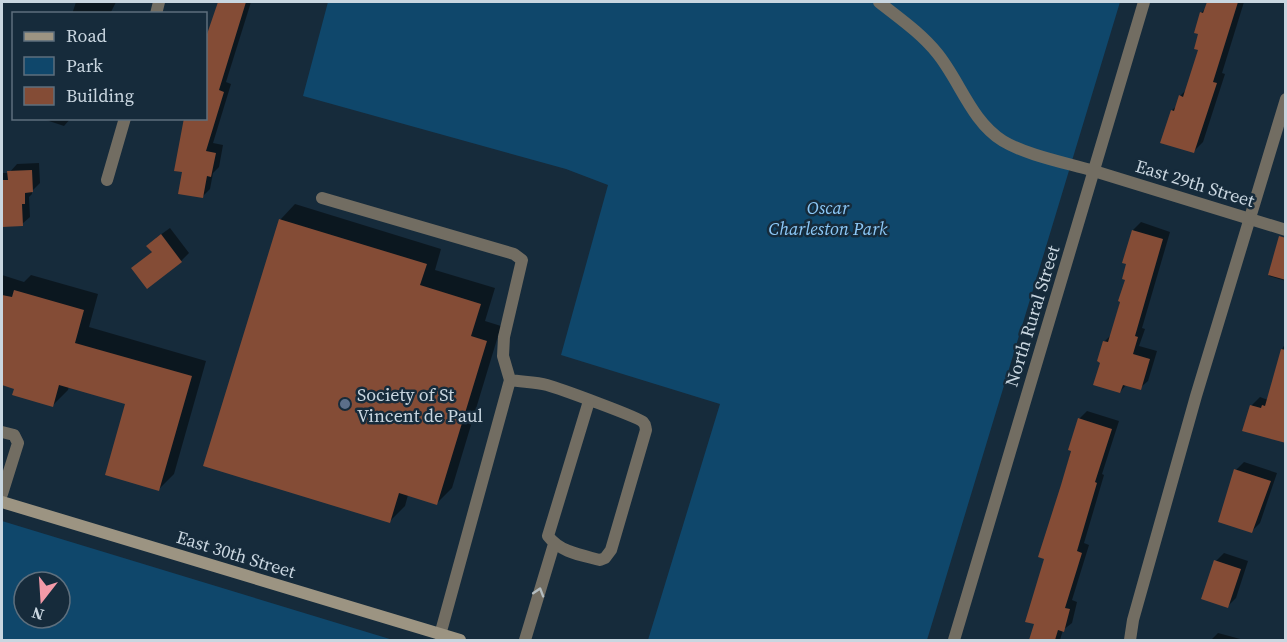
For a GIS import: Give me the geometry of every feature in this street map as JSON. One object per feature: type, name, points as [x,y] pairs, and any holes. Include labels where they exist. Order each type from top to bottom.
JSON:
[{"type":"main road","name":"East 30th Street","points":[[2,501],[460,640]]},
{"type":"street","name":"East 29th Street","points":[[879,2],[912,28],[938,54],[978,117],[994,135],[1011,145],[1286,230]]},
{"type":"street","name":"North Rural Street","points":[[954,640],[1144,2]]},
{"type":"street","points":[[1130,640],[1133,620],[1196,396],[1286,99]]},
{"type":"street","points":[[107,180],[124,120]]},
{"type":"street","points":[[322,198],[514,254],[522,260],[504,338],[503,356],[510,380],[440,635]]},
{"type":"street","points":[[510,380],[547,385],[642,421],[645,424],[646,430],[611,550],[605,558],[600,560],[563,549],[554,544],[548,536],[589,401]]},
{"type":"street","points":[[2,432],[14,435],[18,442],[2,494]]},
{"type":"street","points":[[525,640],[554,544]]},
{"type":"green space","name":"Oscar Charleston Park","points":[[328,2],[1120,2],[927,640],[648,640],[720,404],[561,355],[608,185],[566,169],[303,96]]},
{"type":"green space","points":[[2,521],[393,640],[2,640]]},
{"type":"building","points":[[218,2],[246,2],[219,90],[224,92],[206,151],[216,153],[211,177],[207,176],[203,198],[178,194],[182,172],[174,171],[184,120],[207,120],[207,34]]},
{"type":"building","points":[[1207,2],[1238,2],[1213,82],[1217,83],[1194,153],[1160,143],[1171,110],[1174,111],[1179,95],[1183,97],[1198,50],[1194,49],[1198,34],[1194,33],[1200,12],[1203,13]]},
{"type":"building","points":[[32,170],[33,192],[25,193],[25,204],[22,204],[23,226],[2,227],[2,180],[8,180],[7,171]]},
{"type":"building","name":"Society of St Vincent de Paul","points":[[279,219],[427,264],[420,285],[481,304],[471,336],[487,341],[437,505],[399,493],[390,523],[203,466]]},
{"type":"building","points":[[1132,230],[1163,239],[1135,336],[1138,337],[1133,354],[1150,359],[1141,390],[1123,385],[1120,393],[1093,385],[1100,363],[1097,361],[1103,341],[1108,342],[1120,302],[1118,301],[1125,280],[1122,279],[1126,264],[1122,263]]},
{"type":"building","points":[[161,234],[182,262],[147,289],[131,268],[152,252],[146,246]]},
{"type":"building","points":[[1279,236],[1286,238],[1286,280],[1268,275]]},
{"type":"building","points":[[14,290],[84,310],[75,343],[192,376],[159,491],[105,475],[125,404],[59,385],[53,407],[12,395],[14,389],[2,385],[2,295],[12,297]]},
{"type":"building","points":[[1281,349],[1286,350],[1286,443],[1242,431],[1250,405],[1261,408],[1262,405],[1265,406]]},
{"type":"building","points":[[1078,418],[1112,429],[1077,551],[1082,553],[1065,608],[1070,609],[1064,632],[1058,630],[1055,640],[1029,640],[1034,624],[1025,622],[1044,559],[1038,557],[1071,451],[1068,450]]},
{"type":"building","points":[[1234,469],[1271,481],[1252,533],[1218,522]]},
{"type":"building","points":[[1214,560],[1241,569],[1228,608],[1201,599]]},
{"type":"place","name":"Society of St Vincent de Paul","points":[[345,404]]}]
